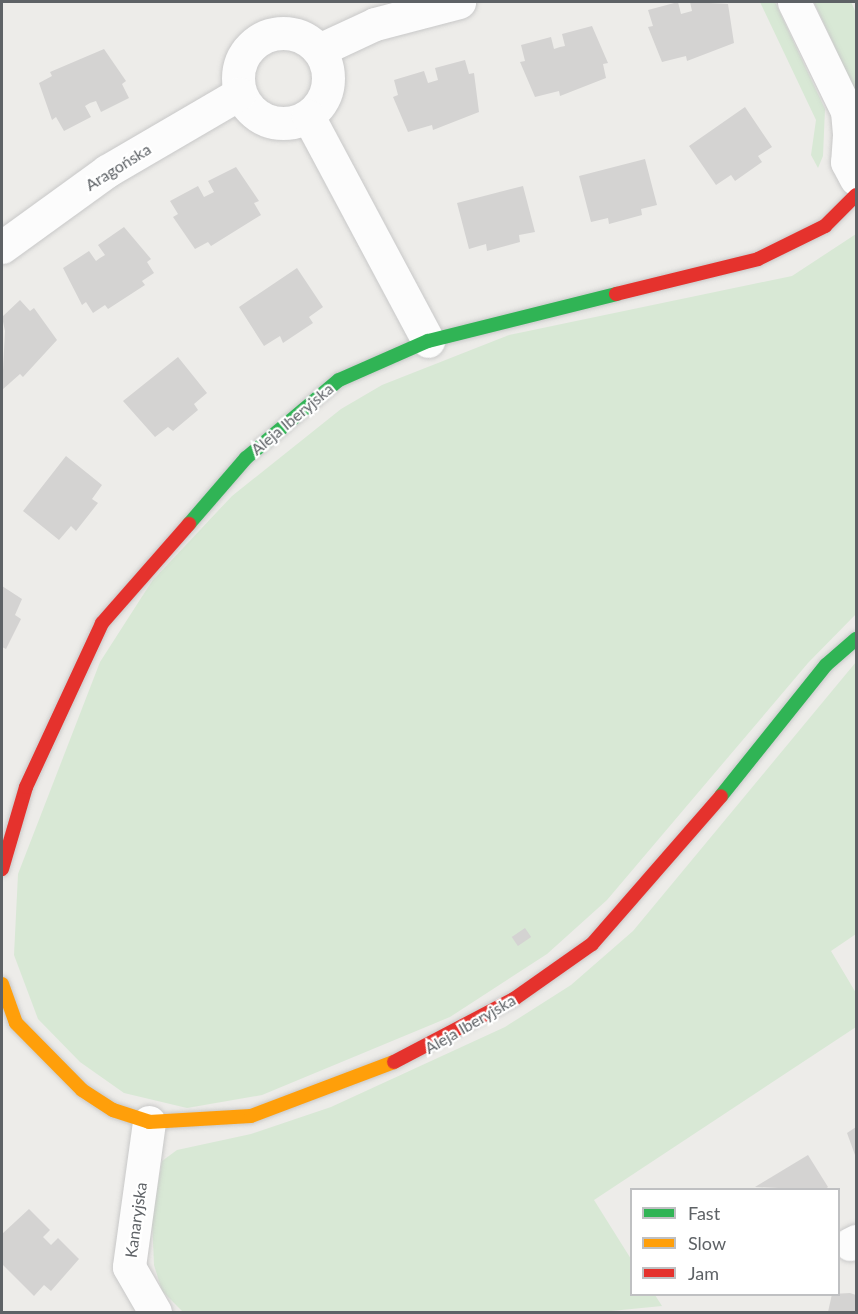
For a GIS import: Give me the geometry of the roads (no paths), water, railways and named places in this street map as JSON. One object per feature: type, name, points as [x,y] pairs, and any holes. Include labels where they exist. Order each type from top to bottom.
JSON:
[{"type":"street","points":[[319,50],[375,24],[459,2]]},
{"type":"street","points":[[794,2],[847,111],[853,129],[847,162],[856,179]]},
{"type":"street","points":[[290,32],[319,50],[328,84],[321,102],[308,117],[276,124],[259,118],[239,94],[237,71],[243,54],[255,41],[271,33],[290,32]]},
{"type":"street","name":"Aragońska","points":[[2,247],[107,171],[239,94]]},
{"type":"street","points":[[308,117],[428,341]]},
{"type":"street","name":"Aleja Iberyjska","points":[[2,869],[26,787],[102,622],[246,458],[339,380],[428,341],[758,260],[825,226],[856,195]]},
{"type":"street","name":"Aleja Iberyjska","points":[[2,984],[16,1023],[82,1090],[113,1110],[149,1122],[251,1116],[421,1052],[514,999],[592,944],[669,860],[826,665],[856,639]]},
{"type":"street","name":"Kanaryjska","points":[[149,1122],[129,1267],[155,1312]]}]
